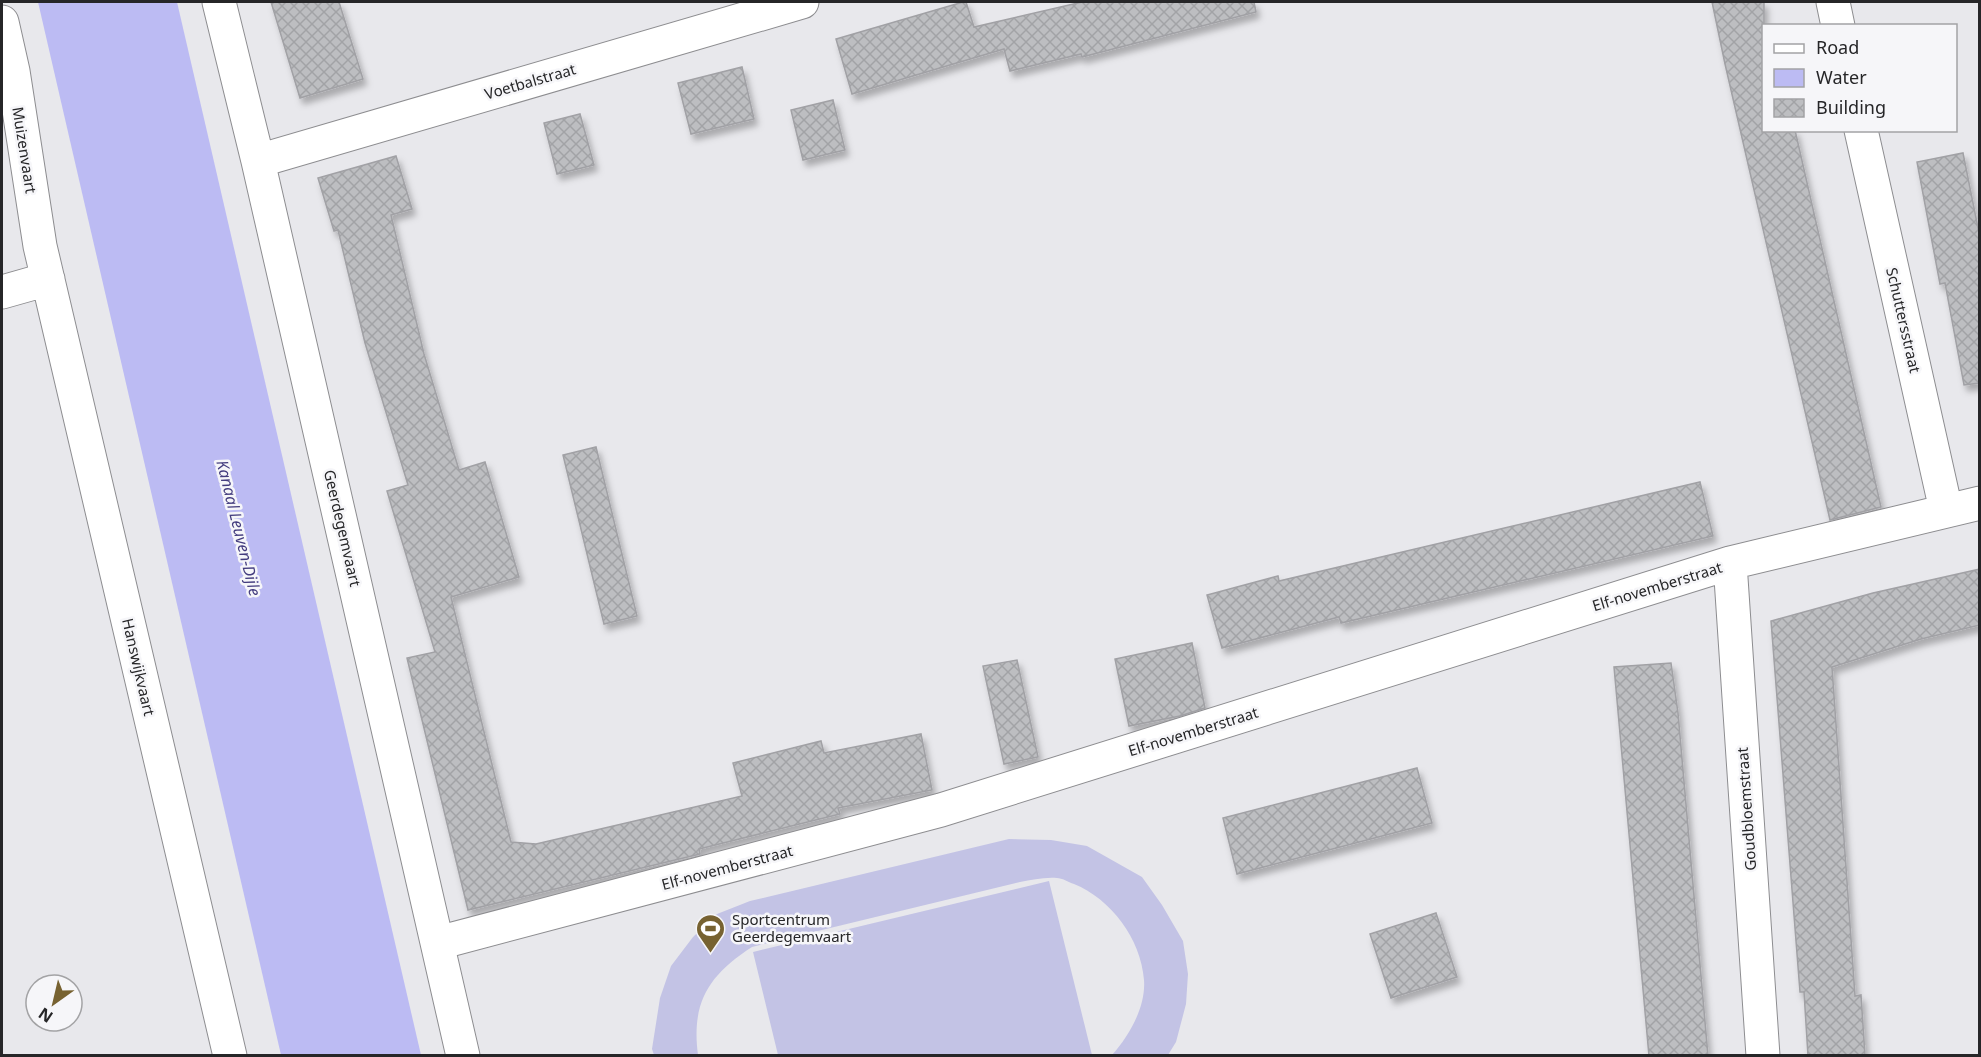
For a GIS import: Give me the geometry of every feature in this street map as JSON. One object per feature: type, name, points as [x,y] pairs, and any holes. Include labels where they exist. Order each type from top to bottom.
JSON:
[{"type":"street","name":"Geerdegemvaart","points":[[219,2],[258,161],[463,1056]]},
{"type":"street","name":"Voetbalstraat","points":[[258,161],[802,2]]},
{"type":"street","points":[[1833,2],[1838,24]]},
{"type":"street","name":"Muizenvaart","points":[[2,22],[13,71],[40,246],[48,279]]},
{"type":"street","name":"Schuttersstraat","points":[[1861,132],[1946,510]]},
{"type":"street","points":[[2,292],[48,279]]},
{"type":"street","name":"Hanswijkvaart","points":[[48,279],[230,1056]]},
{"type":"street","name":"Elf-novemberstraat","points":[[438,943],[941,810],[1730,563],[1980,502]]},
{"type":"street","name":"Goudbloemstraat","points":[[1730,563],[1763,1056]]},
{"type":"shaded area","name":"Sportcentrum Geerdegemvaart","points":[[1009,839],[1051,840],[1087,846],[1142,877],[1183,941],[1188,974],[1186,1004],[1176,1042],[1168,1055],[1112,1055],[1130,1030],[1142,1000],[1144,980],[1137,950],[1122,922],[1112,910],[1088,891],[1061,879],[1052,878],[1020,882],[752,947],[724,968],[706,992],[697,1020],[698,1055],[654,1055],[652,1049],[660,998],[671,966],[693,937],[717,914],[750,901]]},
{"type":"shaded area","points":[[1049,881],[1092,1055],[778,1055],[753,952]]},
{"type":"water","name":"Kanaal Leuven-Dijle","points":[[38,2],[177,2],[421,1055],[281,1055]]},
{"type":"building","points":[[271,2],[339,2],[363,79],[300,98]]},
{"type":"building","points":[[966,2],[974,27],[1082,2],[1254,2],[1256,12],[1082,57],[1081,54],[1010,71],[1004,49],[852,94],[836,39]]},
{"type":"building","points":[[1712,2],[1764,2],[1762,132],[1795,132],[1881,507],[1830,520]]},
{"type":"building","points":[[742,67],[754,119],[691,134],[678,83]]},
{"type":"building","points":[[833,100],[845,150],[803,160],[791,110]]},
{"type":"building","points":[[580,114],[594,165],[557,174],[544,123]]},
{"type":"building","points":[[1963,153],[1980,238],[1980,383],[1964,385],[1945,283],[1940,284],[1917,162]]},
{"type":"building","points":[[396,156],[412,209],[391,215],[424,354],[459,470],[485,462],[519,577],[451,597],[511,842],[536,844],[742,796],[733,763],[821,741],[824,753],[921,734],[932,790],[838,808],[840,814],[699,849],[700,854],[468,910],[407,658],[435,652],[387,491],[408,485],[365,343],[338,230],[334,231],[318,178]]},
{"type":"building","points":[[596,447],[637,616],[604,624],[563,455]]},
{"type":"building","points":[[1700,482],[1713,536],[1341,623],[1339,617],[1222,648],[1207,595],[1278,576],[1279,581]]},
{"type":"building","points":[[1980,569],[1980,625],[1921,639],[1832,667],[1855,996],[1861,995],[1865,1056],[1808,1056],[1804,992],[1800,992],[1771,621],[1873,593]]},
{"type":"building","points":[[1192,643],[1205,708],[1180,716],[1129,726],[1115,659]]},
{"type":"building","points":[[1017,660],[1038,757],[1004,764],[983,666]]},
{"type":"building","points":[[1671,663],[1678,713],[1708,1056],[1649,1056],[1614,667]]},
{"type":"building","points":[[1417,768],[1432,823],[1237,874],[1223,818]]},
{"type":"building","points":[[1436,913],[1457,977],[1391,998],[1370,934]]},
{"type":"place","name":"Sportcentrum Geerdegemvaart","points":[[711,954]]}]
